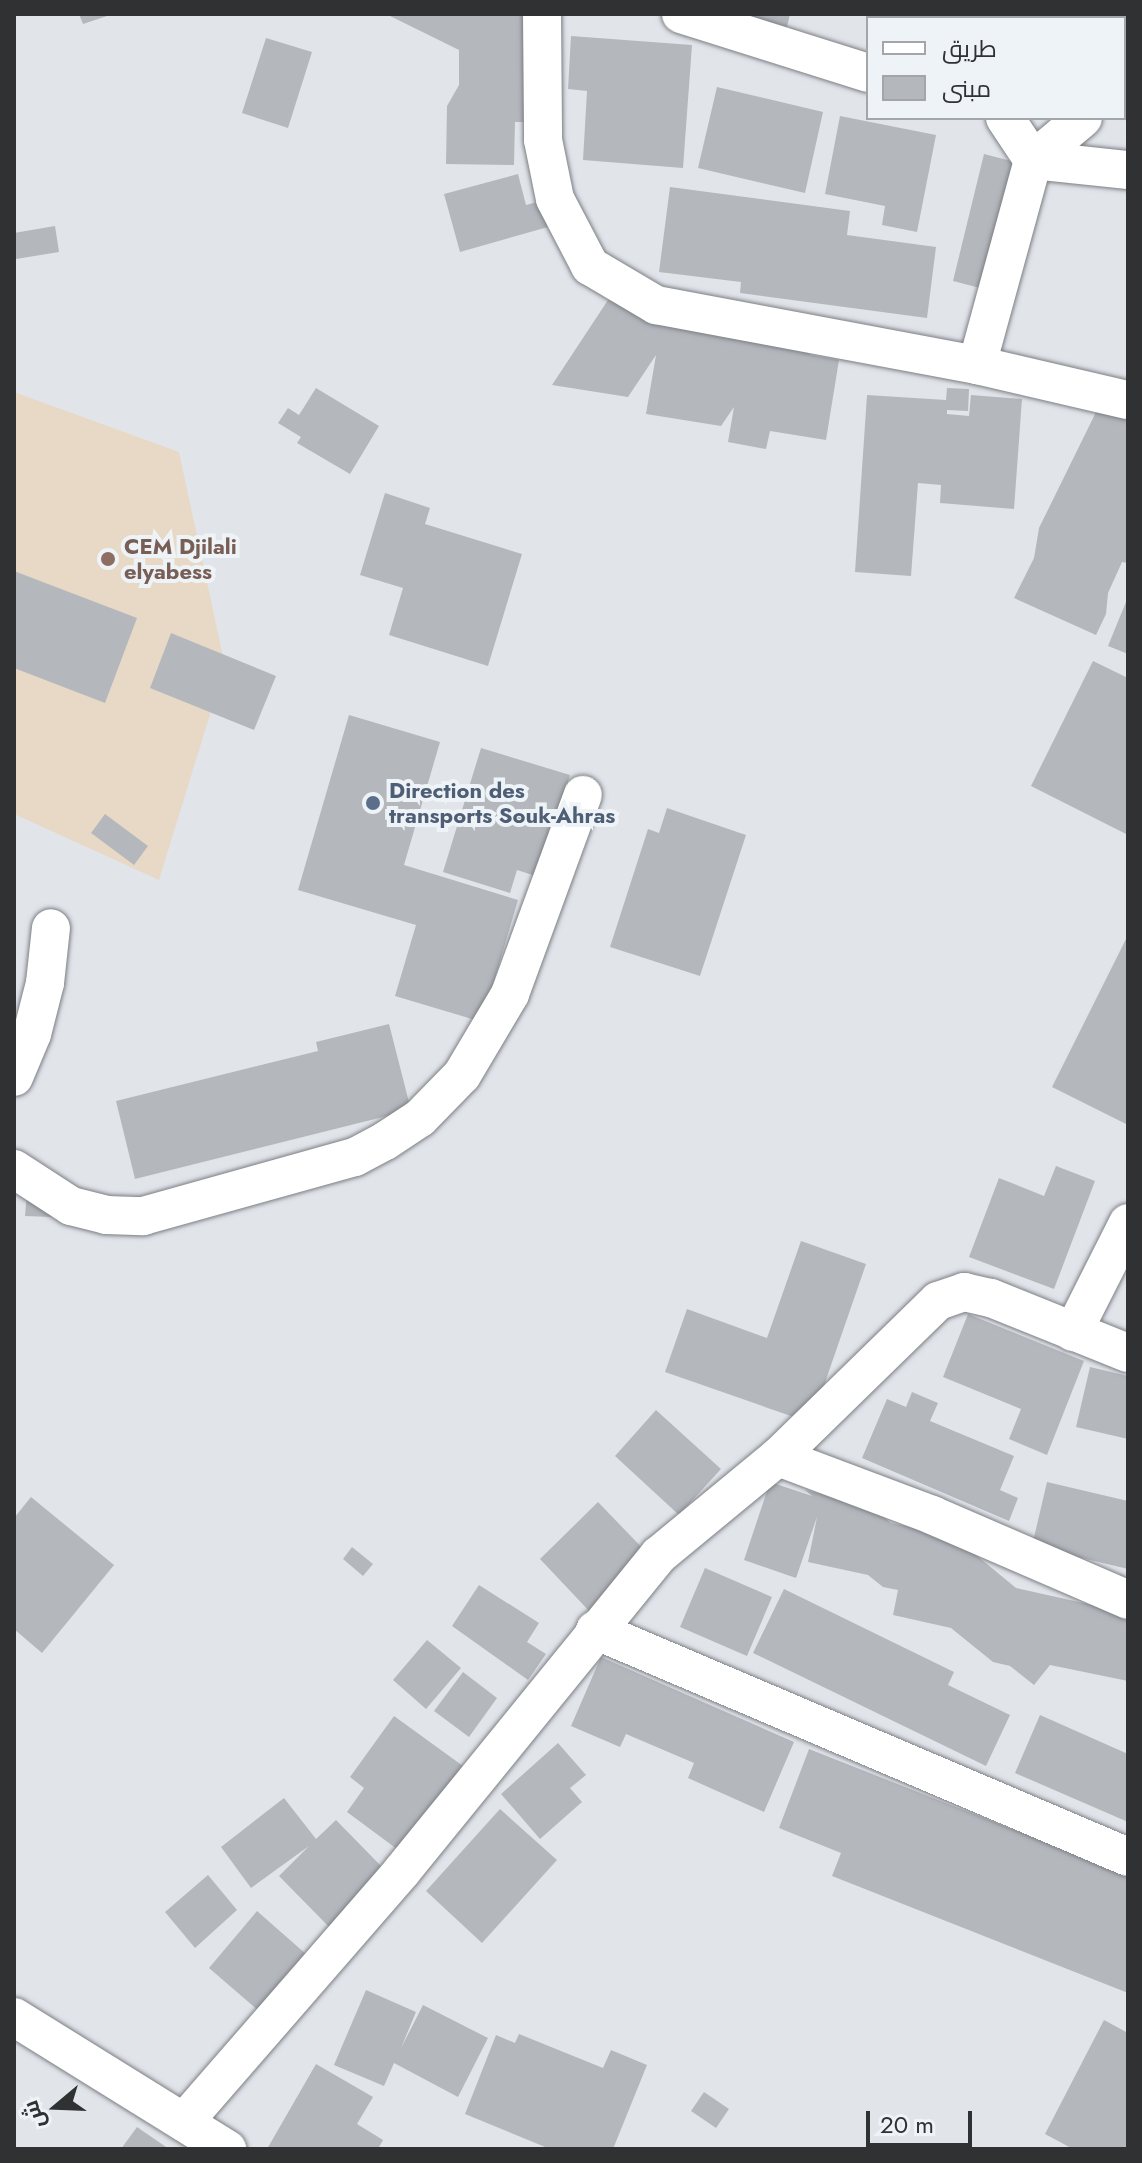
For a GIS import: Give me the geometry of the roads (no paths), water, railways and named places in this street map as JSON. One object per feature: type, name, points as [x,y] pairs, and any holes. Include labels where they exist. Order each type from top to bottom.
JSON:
[{"type":"street","points":[[542,14],[543,140],[555,199],[590,266],[656,305],[977,365],[1128,400]]},
{"type":"street","points":[[681,14],[866,72]]},
{"type":"street","points":[[1006,120],[1033,160]]},
{"type":"street","points":[[977,365],[1033,160],[1081,120]]},
{"type":"street","points":[[1033,160],[1128,170]]},
{"type":"street","points":[[14,1169],[71,1206],[106,1215],[143,1216],[355,1157],[408,1126],[462,1075],[510,994],[583,795]]},
{"type":"street","points":[[14,1077],[32,1034],[45,983],[51,928]]},
{"type":"street","points":[[1073,1332],[1128,1223]]},
{"type":"street","points":[[184,2122],[402,1871],[659,1555],[778,1457],[938,1301],[964,1292],[991,1298],[1128,1353]]},
{"type":"street","points":[[778,1457],[932,1515],[1128,1600]]},
{"type":"street","points":[[595,1630],[1128,1857]]},
{"type":"street","points":[[14,2017],[227,2149]]},
{"type":"place","name":"CEM Djilali elyabess","points":[[108,559]]},
{"type":"place","name":"Direction des transports Souk-Ahras","points":[[373,803]]}]
